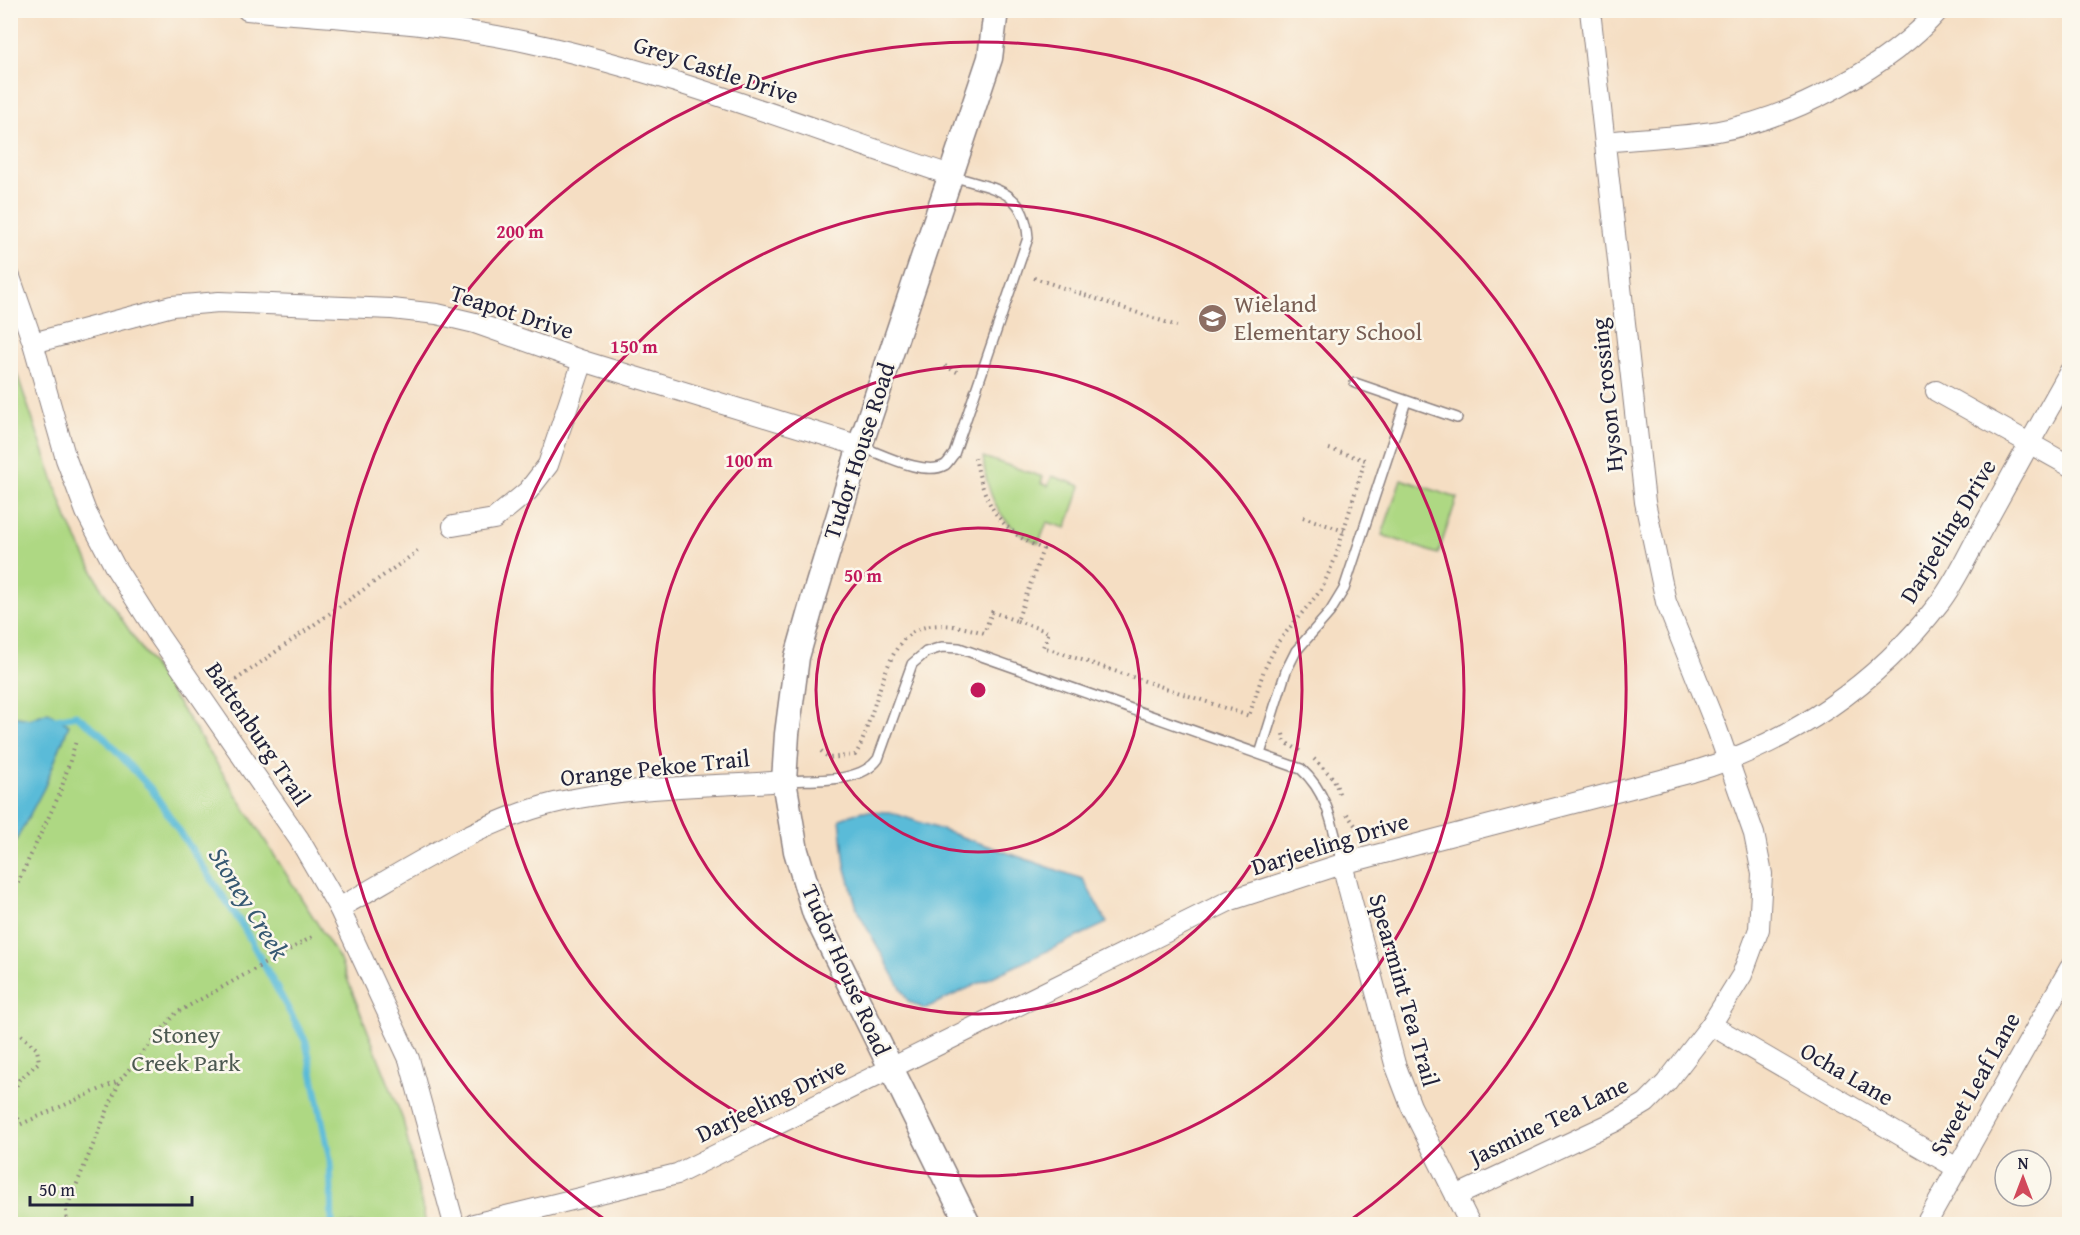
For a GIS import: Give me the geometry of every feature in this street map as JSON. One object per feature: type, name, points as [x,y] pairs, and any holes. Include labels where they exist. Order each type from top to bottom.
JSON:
[{"type":"street","name":"Grey Castle Drive","points":[[247,10],[475,33],[530,42],[623,66],[950,175]]},
{"type":"street","name":"Tudor House Road","points":[[968,1224],[815,914],[796,851],[784,781],[787,734],[797,657],[860,446],[990,58],[996,10]]},
{"type":"street","name":"Hyson Crossing","points":[[1590,10],[1645,502],[1666,602],[1729,761]]},
{"type":"street","points":[[1605,142],[1719,131],[1771,117],[1857,78],[1927,25],[1939,10]]},
{"type":"street","name":"Battenburg Trail","points":[[10,277],[33,343],[66,459],[86,512],[115,567],[299,840],[339,908],[409,1059],[454,1224]]},
{"type":"street","name":"Teapot Drive","points":[[33,343],[172,306],[219,302],[392,309],[437,314],[475,323],[583,361],[860,446]]},
{"type":"street","points":[[453,526],[494,519],[528,491],[548,465],[583,361]]},
{"type":"street","name":"Darjeeling Drive","points":[[474,1224],[677,1174],[892,1070],[1231,900],[1342,864],[1729,761],[1767,745],[1817,717],[1899,650],[1941,600],[2070,371]]},
{"type":"street","points":[[1936,391],[2070,465]]},
{"type":"street","name":"Jasmine Tea Lane","points":[[1456,1196],[1614,1122],[1646,1103],[1666,1083],[1711,1025],[1742,975],[1759,929],[1762,874],[1754,834],[1729,761]]},
{"type":"street","name":"Orange Pekoe Trail","points":[[339,908],[493,823],[545,806],[607,795],[784,781]]},
{"type":"street","name":"Spearmint Tea Trail","points":[[1342,864],[1395,1064],[1411,1106],[1470,1224]]},
{"type":"street","name":"Sweet Leaf Lane","points":[[1926,1224],[2070,969]]},
{"type":"street","name":"Ocha Lane","points":[[1711,1025],[1957,1168]]},
{"type":"lane","points":[[860,446],[916,467],[932,469],[945,464],[954,454],[1028,238],[1022,208],[1013,197],[950,175]]},
{"type":"lane","points":[[1355,383],[1457,418]]},
{"type":"lane","points":[[1260,754],[1286,671],[1296,651],[1330,612],[1344,589],[1406,400]]},
{"type":"lane","points":[[784,781],[862,773],[873,767],[912,664],[926,652],[942,647],[959,648],[1301,769],[1317,785],[1324,797],[1342,864]]},
{"type":"path","points":[[1034,278],[1177,326]]},
{"type":"path","points":[[945,366],[960,372]]},
{"type":"path","points":[[821,751],[829,758],[855,755],[894,649],[908,634],[941,623],[984,633],[992,612],[1049,632],[1043,647],[1249,716],[1264,670],[1278,642],[1321,590],[1335,559],[1365,460],[1326,448]]},
{"type":"path","points":[[975,457],[979,480],[990,507],[1013,533],[1042,549],[1017,621]]},
{"type":"path","points":[[1303,517],[1344,531]]},
{"type":"path","points":[[226,687],[418,551]]},
{"type":"path","points":[[10,898],[60,793],[76,741]]},
{"type":"path","points":[[67,1224],[66,1210],[120,1080],[176,1013],[314,936]]},
{"type":"path","points":[[10,1031],[20,1034],[37,1049],[39,1062],[20,1080],[11,1099],[20,1123]]},
{"type":"path","points":[[10,1129],[120,1080]]},
{"type":"green space","name":"Stoney Creek Park","points":[[10,354],[67,519],[103,591],[193,726],[339,958],[403,1120],[426,1224],[11,1224]]},
{"type":"green space","points":[[983,457],[1043,477],[1041,483],[1048,486],[1052,476],[1081,486],[1066,528],[1047,522],[1039,543],[1014,529],[998,509],[992,497]]},
{"type":"green space","points":[[1401,479],[1457,498],[1438,554],[1382,535]]},
{"type":"water","points":[[48,712],[69,725],[44,788],[11,850],[11,716],[30,719]]},
{"type":"water","points":[[862,811],[890,812],[1083,879],[1107,923],[924,1009],[908,1001],[858,912],[845,865],[840,819]]},
{"type":"waterway","name":"Stoney Creek","points":[[52,720],[76,715],[100,733],[152,790],[244,928],[306,1042],[330,1160],[332,1224]]},
{"type":"place","name":"Wieland Elementary School","points":[[1213,318]]}]
